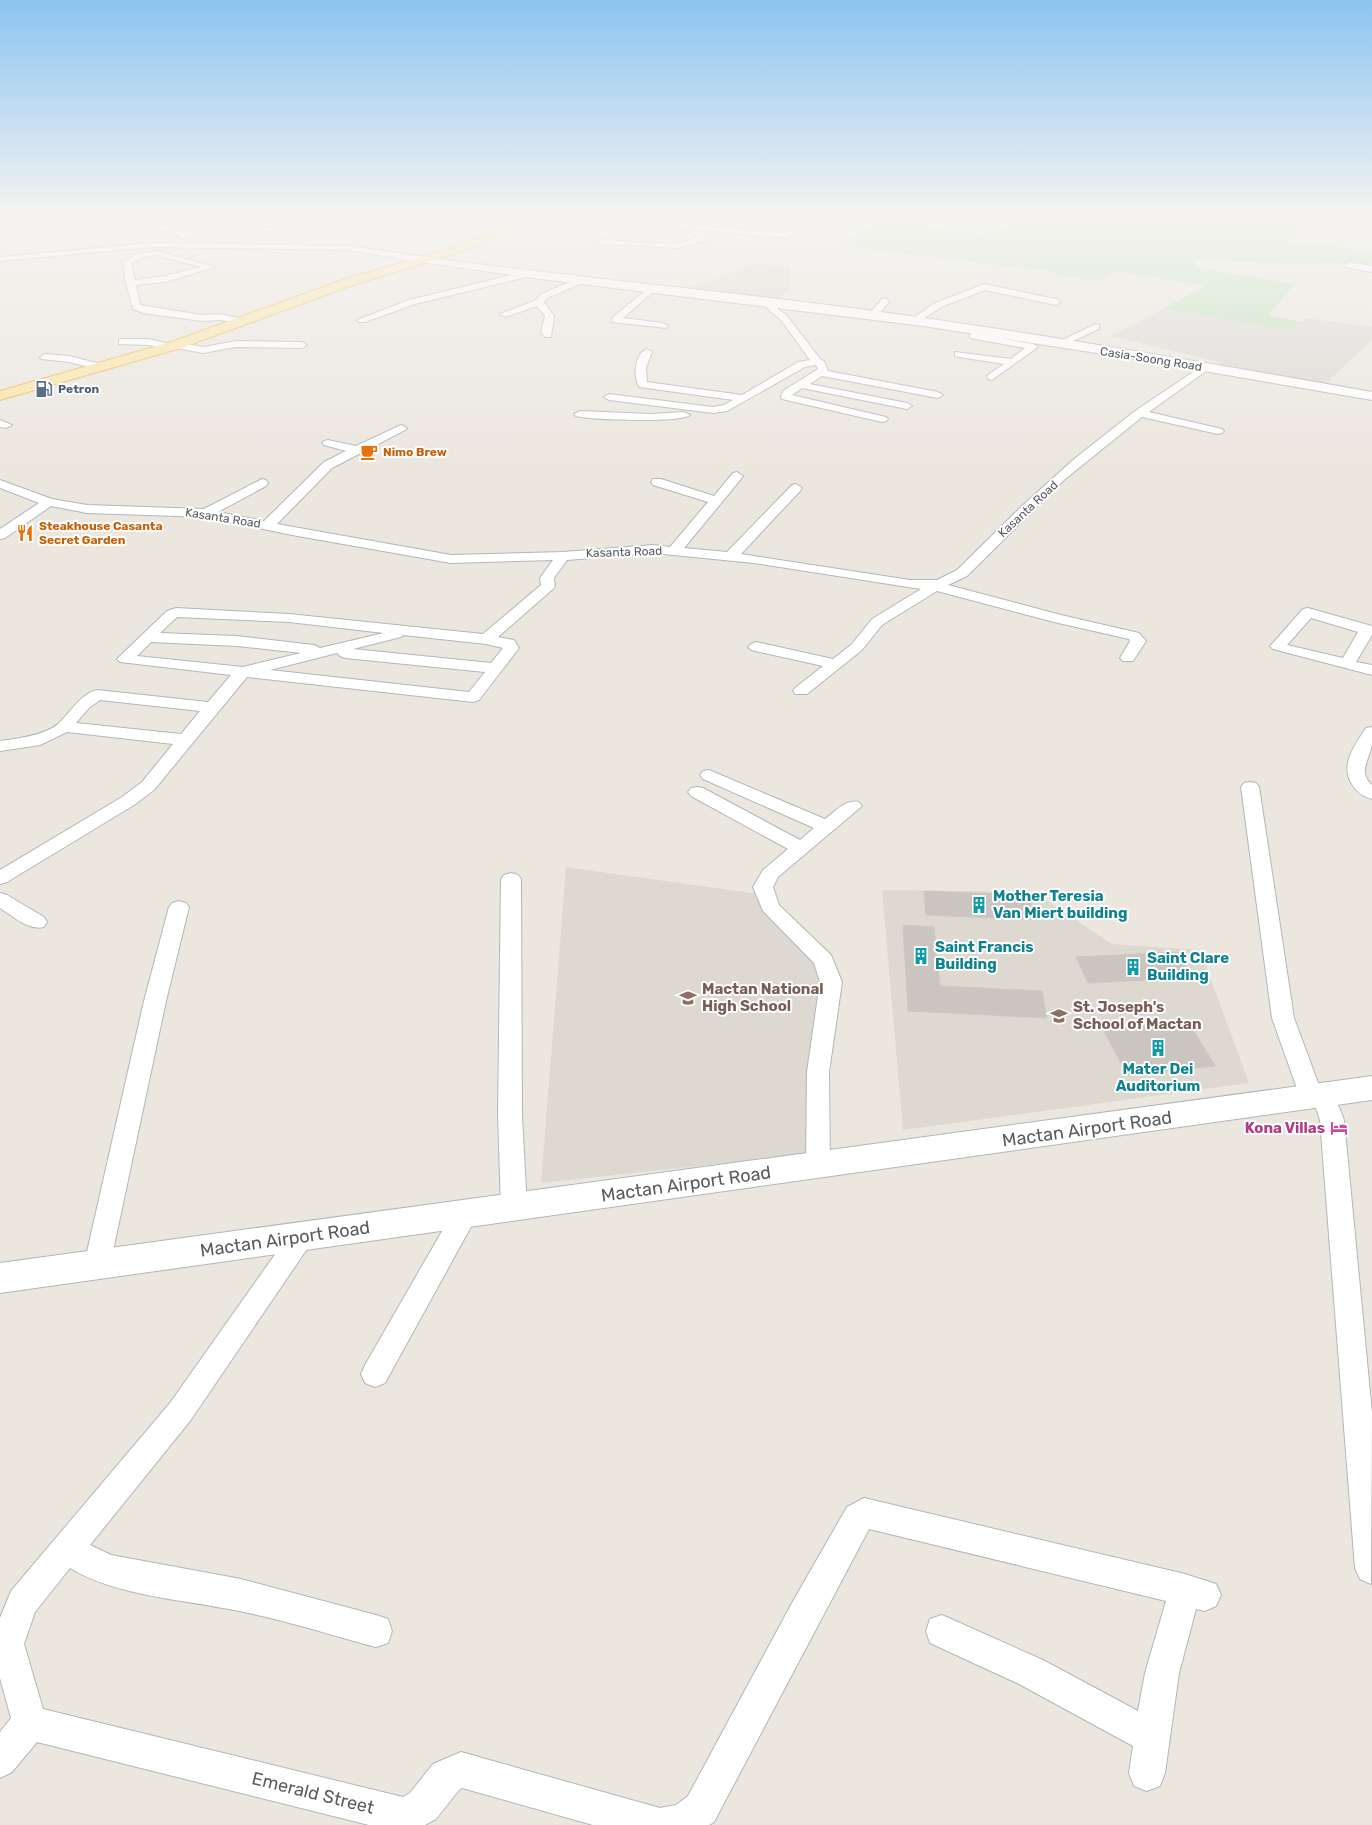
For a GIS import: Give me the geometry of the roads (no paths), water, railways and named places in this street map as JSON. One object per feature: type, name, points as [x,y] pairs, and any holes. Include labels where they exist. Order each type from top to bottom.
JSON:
[{"type":"main road","points":[[0,396],[173,346],[229,328],[304,299]]},
{"type":"street","points":[[134,299],[136,307],[144,310],[244,322]]},
{"type":"street","points":[[362,320],[424,299]]},
{"type":"street","points":[[638,299],[615,320],[663,326]]},
{"type":"street","name":"Casia-Soong Road","points":[[748,299],[914,321],[976,333],[1206,367],[1372,396]]},
{"type":"street","points":[[914,321],[938,305],[953,299]]},
{"type":"street","points":[[1042,299],[1056,302]]},
{"type":"street","points":[[764,301],[784,318],[824,370],[787,393],[786,397],[882,418]]},
{"type":"street","points":[[873,315],[885,301]]},
{"type":"street","points":[[505,314],[539,302],[551,317],[551,323],[546,332],[548,335]]},
{"type":"street","points":[[202,318],[205,322],[229,328]]},
{"type":"street","points":[[1059,344],[1096,326]]},
{"type":"street","points":[[976,333],[1034,347],[996,374],[954,363],[976,333]]},
{"type":"street","points":[[122,342],[148,342],[203,350],[236,344],[302,345]]},
{"type":"street","points":[[966,345],[1024,354]]},
{"type":"street","points":[[647,352],[641,369],[640,380],[643,385],[744,398]]},
{"type":"street","points":[[960,354],[1013,362]]},
{"type":"street","points":[[45,357],[69,359],[101,367]]},
{"type":"street","points":[[608,397],[713,410],[728,408],[802,364],[817,362]]},
{"type":"street","name":"Kasanta Road","points":[[0,484],[49,502],[100,510],[206,513],[292,531],[451,559],[563,556],[631,550],[674,551],[731,556],[935,586],[951,580],[962,573],[1032,503],[1094,449],[1140,413],[1206,367]]},
{"type":"street","points":[[820,373],[938,395]]},
{"type":"street","points":[[801,385],[907,406]]},
{"type":"street","points":[[580,414],[651,418],[675,417],[687,414],[696,408]]},
{"type":"street","points":[[1140,413],[1218,431]]},
{"type":"street","points":[[268,525],[328,465],[402,428]]},
{"type":"street","points":[[328,443],[356,450]]},
{"type":"street","points":[[674,551],[737,476]]},
{"type":"street","points":[[657,482],[716,500]]},
{"type":"street","points":[[206,513],[262,483]]},
{"type":"street","points":[[731,556],[796,488]]},
{"type":"street","points":[[0,535],[49,502]]},
{"type":"street","points":[[486,639],[548,586],[547,578],[563,556]]},
{"type":"street","points":[[801,691],[858,647],[877,622],[935,586],[1134,636],[1138,641],[1128,658]]},
{"type":"street","points":[[176,612],[289,618],[408,631],[486,639],[509,643],[511,648],[473,697],[125,659],[170,614],[176,612]]},
{"type":"street","points":[[1347,664],[1369,631],[1308,612],[1278,646],[1281,648],[1347,664],[1372,670]]},
{"type":"street","points":[[0,878],[128,801],[148,786],[243,672],[408,631]]},
{"type":"street","points":[[149,637],[237,641],[326,652],[358,653],[495,668]]},
{"type":"street","points":[[756,647],[836,664]]},
{"type":"street","points":[[65,727],[68,721],[89,700],[97,695],[212,707]]},
{"type":"street","points":[[0,746],[34,741],[65,727],[186,740]]},
{"type":"street","points":[[1372,732],[1356,759],[1356,774],[1364,790],[1372,794]]},
{"type":"street","points":[[709,775],[827,827]]},
{"type":"street","points":[[1250,787],[1283,1018],[1318,1096],[1332,1120],[1371,1568]]},
{"type":"street","points":[[697,792],[800,848]]},
{"type":"street","points":[[818,1166],[818,1072],[831,982],[824,960],[770,907],[763,887],[770,874],[853,806]]},
{"type":"street","points":[[511,879],[510,1115],[514,1208]]},
{"type":"street","points":[[0,899],[36,922]]},
{"type":"street","points":[[97,1265],[155,1001],[179,907]]},
{"type":"street","name":"Mactan Airport Road","points":[[0,1278],[1372,1088]]},
{"type":"street","points":[[375,1374],[465,1214]]},
{"type":"street","points":[[0,1760],[30,1723],[7,1644],[22,1602],[180,1412],[302,1236]]},
{"type":"street","points":[[667,1824],[701,1809],[804,1615],[858,1518],[864,1514],[1195,1592],[1162,1673],[1150,1738],[1147,1773]]},
{"type":"street","points":[[66,1548],[97,1566],[111,1571],[241,1594],[376,1631]]},
{"type":"street","points":[[942,1631],[1031,1672],[1150,1738]]},
{"type":"street","name":"Emerald Street","points":[[30,1723],[405,1816],[423,1806],[446,1777],[461,1770],[619,1820],[667,1824]]},
{"type":"place","name":"Petron","points":[[44,389]]},
{"type":"place","name":"Nimo Brew","points":[[369,452]]},
{"type":"place","name":"Steakhouse Casanta Secret Garden","points":[[25,533]]},
{"type":"place","name":"Mother Teresia Van Miert building","points":[[979,905]]},
{"type":"place","name":"Saint Francis Building","points":[[921,956]]},
{"type":"place","name":"Saint Clare Building","points":[[1133,967]]},
{"type":"place","name":"Mactan National High School","points":[[688,998]]},
{"type":"place","name":"St. Joseph's School of Mactan","points":[[1059,1016]]},
{"type":"place","name":"Mater Dei Auditorium","points":[[1158,1048]]},
{"type":"place","name":"Kona Villas","points":[[1339,1128]]}]
